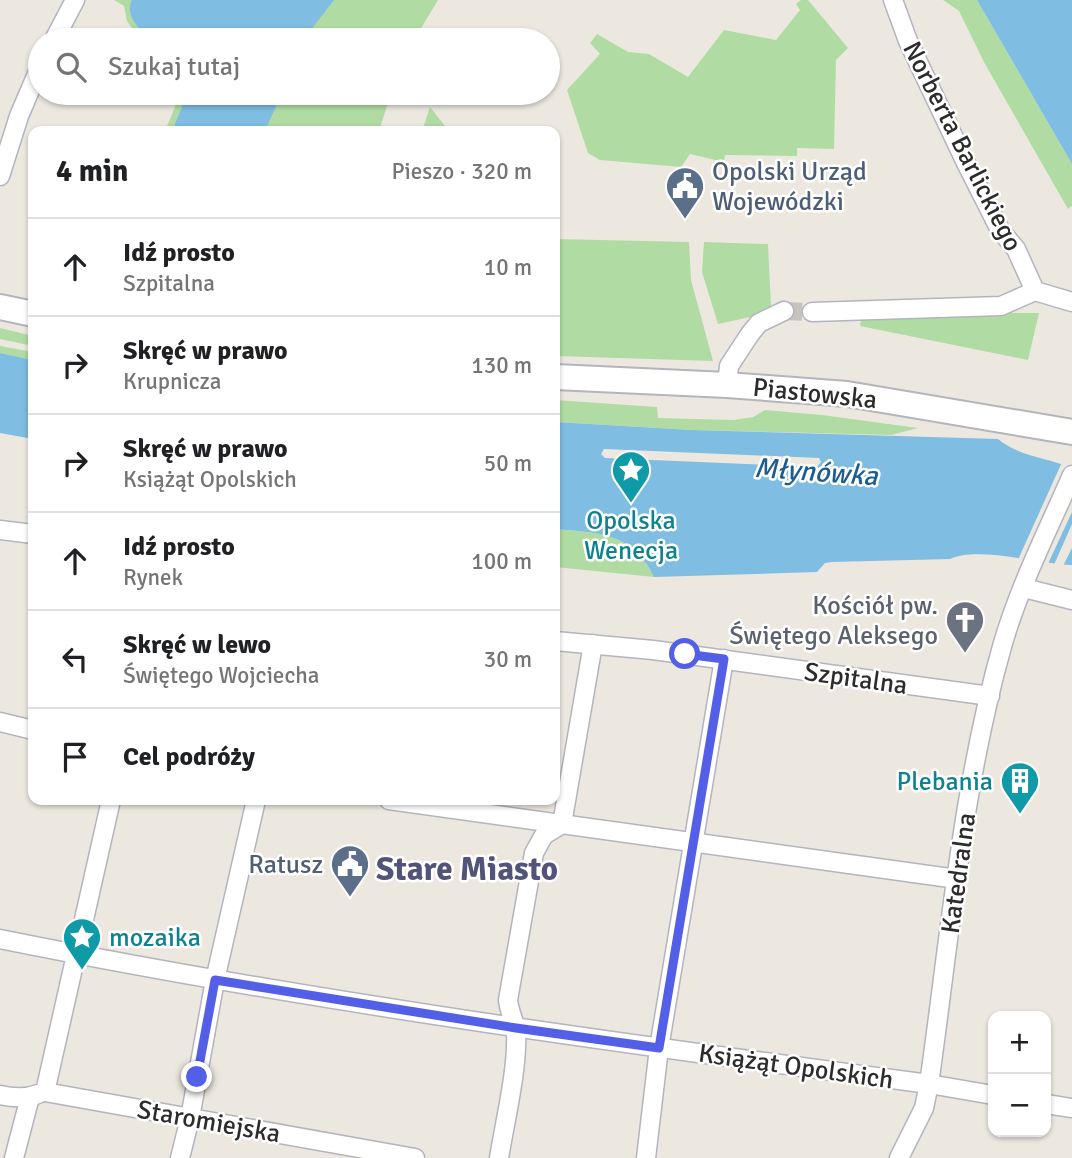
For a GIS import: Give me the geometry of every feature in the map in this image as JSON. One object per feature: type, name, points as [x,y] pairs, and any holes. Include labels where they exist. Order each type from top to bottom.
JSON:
[{"type":"street","points":[[60,28],[75,0]]},
{"type":"street","name":"Norberta Barlickiego","points":[[892,0],[908,41],[966,163],[999,230],[1016,249],[1035,291]]},
{"type":"street","points":[[0,176],[28,95]]},
{"type":"street","points":[[812,312],[1001,306],[1035,291],[1072,302]]},
{"type":"street","points":[[0,307],[28,313]]},
{"type":"street","points":[[727,385],[729,366],[750,334],[760,323],[784,311]]},
{"type":"street","name":"Piastowska","points":[[560,377],[847,394],[1072,432]]},
{"type":"street","name":"Katedralna","points":[[900,1158],[922,1115],[929,1084],[968,799],[1004,639],[1072,475]]},
{"type":"street","points":[[0,530],[28,533]]},
{"type":"street","points":[[1024,588],[1072,600]]},
{"type":"street","name":"Szpitalna","points":[[560,641],[724,659],[990,696]]},
{"type":"street","points":[[499,1158],[516,1048],[516,1028],[510,1016],[508,1000],[534,853],[544,835],[562,824],[593,644]]},
{"type":"street","points":[[646,1158],[659,1048],[724,659]]},
{"type":"street","points":[[0,722],[28,729]]},
{"type":"street","points":[[14,1158],[43,1094],[110,805]]},
{"type":"street","points":[[180,1158],[215,980],[255,805]]},
{"type":"street","points":[[425,805],[957,879]]},
{"type":"street","name":"Książąt Opolskich","points":[[0,939],[73,961],[215,980],[516,1028],[988,1094]]},
{"type":"street","name":"Staromiejska","points":[[0,1095],[14,1098],[43,1094],[190,1116],[336,1151],[415,1158]]},
{"type":"street","points":[[1051,1105],[1072,1108]]},
{"type":"green space","points":[[114,0],[438,0],[421,28],[132,28],[127,21],[124,6]]},
{"type":"green space","points":[[801,0],[808,0],[848,48],[836,60],[834,149],[797,148],[797,156],[725,155],[724,162],[690,154],[681,167],[600,160],[588,153],[567,90],[600,54],[590,43],[597,34],[628,52],[649,54],[688,77],[724,30],[776,40],[800,10],[796,4]]},
{"type":"green space","points":[[943,0],[977,0],[1072,164],[1072,206],[1068,209],[985,64],[959,11]]},
{"type":"green space","points":[[387,105],[381,126],[167,126],[175,107]]},
{"type":"green space","points":[[430,107],[445,126],[424,126]]},
{"type":"green space","points":[[560,239],[689,242],[691,280],[713,361],[560,356]]},
{"type":"green space","points":[[704,242],[768,244],[771,306],[755,316],[718,324],[702,272]]},
{"type":"green space","points":[[862,313],[1039,313],[1028,360],[860,326]]},
{"type":"green space","points":[[0,328],[28,335],[28,345],[0,339]]},
{"type":"green space","points":[[0,346],[28,351],[28,359],[0,353]]},
{"type":"green space","points":[[560,400],[657,407],[658,418],[734,420],[753,417],[765,410],[918,428],[891,435],[692,430],[560,422]]},
{"type":"green space","points":[[560,529],[600,534],[625,543],[636,551],[654,577],[560,568]]},
{"type":"water","points":[[132,0],[334,0],[312,28],[139,28],[132,17]]},
{"type":"water","points":[[977,0],[1072,0],[1072,164]]},
{"type":"water","points":[[277,105],[267,126],[174,126],[182,107]]},
{"type":"water","points":[[0,353],[28,359],[28,438],[0,433]]},
{"type":"water","name":"Młynówka","points":[[560,422],[692,430],[998,439],[1024,453],[1072,468],[1072,565],[977,554],[950,559],[832,562],[825,563],[817,572],[654,577],[636,551],[625,543],[586,532],[560,529]],"holes":[[[604,449],[819,458],[821,462],[817,467],[605,458],[601,454]]]},
{"type":"pier","points":[[1063,460],[1072,464],[1072,512],[1047,566],[1017,562]]},
{"type":"pier","points":[[1072,524],[1072,548],[1062,568],[1053,567]]},
{"type":"tunnel","points":[[784,311],[812,312]]},
{"type":"place","name":"Opolski Urząd Wojewódzki","points":[[685,220]]},
{"type":"place","name":"Opolska Wenecja","points":[[631,504]]},
{"type":"place","name":"Kościół pw. Świętego Aleksego","points":[[965,654]]},
{"type":"place","name":"Plebania","points":[[1020,815]]},
{"type":"place","name":"Ratusz","points":[[350,898]]},
{"type":"place","name":"mozaika","points":[[82,971]]},
{"type":"district","name":"Stare Miasto","points":[[467,868]]},
{"type":"route","points":[[197,1077],[215,980],[659,1048],[724,659],[685,654]]}]
